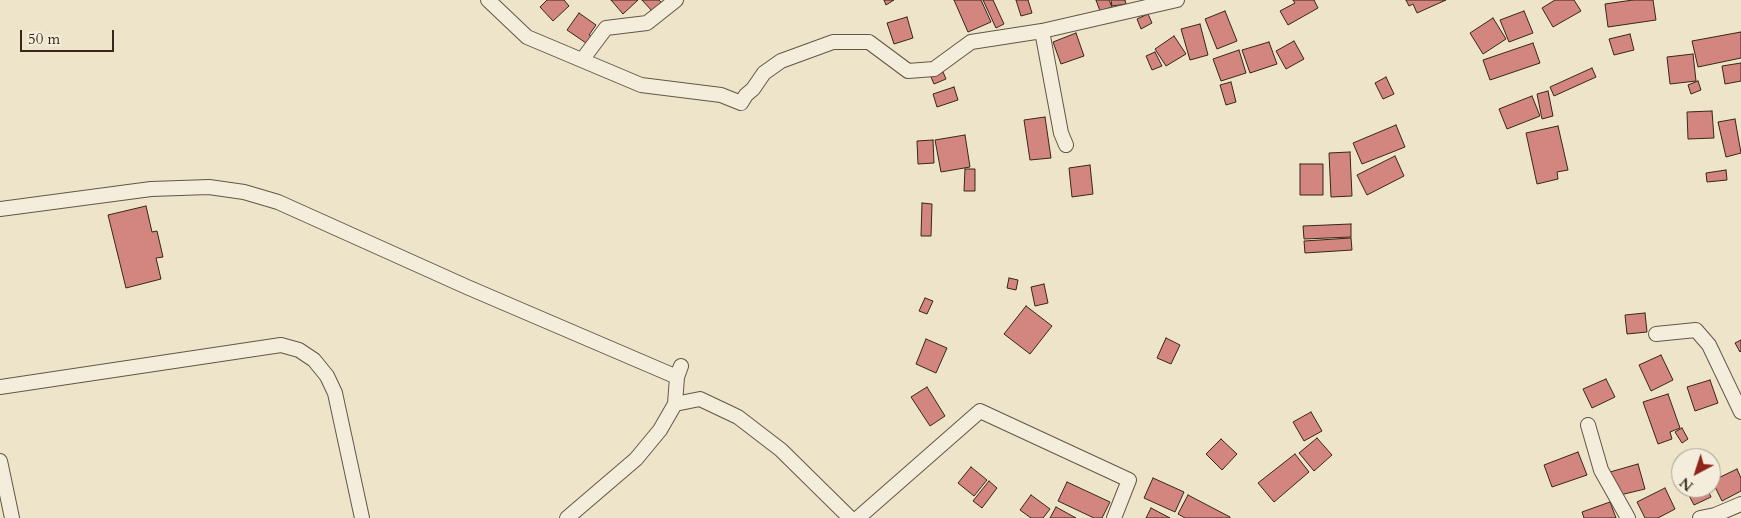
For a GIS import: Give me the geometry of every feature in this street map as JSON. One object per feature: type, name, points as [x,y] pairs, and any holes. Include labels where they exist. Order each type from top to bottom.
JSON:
[{"type":"street","points":[[488,0],[527,37],[641,85],[721,95],[741,103],[764,73],[781,61],[833,42],[869,42],[908,71],[934,69],[971,42],[1042,31],[1174,0]]},
{"type":"street","points":[[582,60],[606,28],[647,23],[676,0]]},
{"type":"street","points":[[1042,31],[1061,134],[1066,145]]},
{"type":"street","points":[[0,209],[151,188],[209,187],[244,192],[278,202],[467,287],[679,372],[675,404],[660,430],[636,459],[567,518]]},
{"type":"street","points":[[1656,334],[1696,330],[1710,345],[1741,412]]},
{"type":"street","points":[[0,387],[281,345],[299,350],[314,360],[327,376],[335,393],[362,518]]},
{"type":"street","points":[[675,404],[700,399],[738,417],[781,450],[850,518]]},
{"type":"street","points":[[858,518],[980,411],[1129,480],[1114,518]]},
{"type":"street","points":[[1588,425],[1602,470],[1628,518]]},
{"type":"street","points":[[0,461],[12,518]]},
{"type":"street","points":[[1700,518],[1715,515],[1741,504]]},
{"type":"building","points":[[547,0],[564,0],[569,6],[553,21],[540,7]]},
{"type":"building","points":[[611,0],[638,0],[623,14]]},
{"type":"building","points":[[642,0],[659,0],[662,3],[653,12]]},
{"type":"building","points":[[884,0],[894,0],[886,5]]},
{"type":"building","points":[[954,0],[981,0],[991,22],[968,32]]},
{"type":"building","points":[[983,0],[993,0],[1004,24],[996,28]]},
{"type":"building","points":[[1016,0],[1028,0],[1032,13],[1021,16]]},
{"type":"building","points":[[1096,0],[1109,0],[1112,7],[1100,11]]},
{"type":"building","points":[[1111,0],[1125,0],[1126,4],[1112,6]]},
{"type":"building","points":[[1293,0],[1314,0],[1318,8],[1288,25],[1280,11],[1295,3]]},
{"type":"building","points":[[1406,0],[1446,0],[1417,13],[1413,4],[1409,6]]},
{"type":"building","points":[[1555,0],[1574,0],[1581,11],[1553,27],[1542,8]]},
{"type":"building","points":[[1633,0],[1653,0],[1656,20],[1608,27],[1605,4]]},
{"type":"building","points":[[1225,11],[1237,41],[1217,49],[1205,19]]},
{"type":"building","points":[[1524,11],[1533,33],[1509,42],[1500,20]]},
{"type":"building","points":[[579,13],[596,25],[586,43],[567,30]]},
{"type":"building","points":[[1148,14],[1152,23],[1141,29],[1137,19]]},
{"type":"building","points":[[907,17],[913,38],[894,44],[887,23]]},
{"type":"building","points":[[1493,18],[1506,39],[1483,54],[1470,33]]},
{"type":"building","points":[[1200,24],[1208,55],[1190,60],[1181,29]]},
{"type":"building","points":[[1741,32],[1741,58],[1698,67],[1692,41]]},
{"type":"building","points":[[1076,33],[1084,56],[1061,64],[1053,42]]},
{"type":"building","points":[[1630,34],[1634,50],[1614,55],[1609,39]]},
{"type":"building","points":[[1174,36],[1186,54],[1166,66],[1155,49]]},
{"type":"building","points":[[1294,41],[1304,59],[1286,69],[1276,51]]},
{"type":"building","points":[[1269,42],[1277,64],[1250,73],[1242,50]]},
{"type":"building","points":[[1533,43],[1540,63],[1490,80],[1483,60]]},
{"type":"building","points":[[1239,50],[1246,73],[1221,81],[1213,59]]},
{"type":"building","points":[[1155,52],[1162,66],[1152,70],[1146,56]]},
{"type":"building","points":[[1693,54],[1696,81],[1670,84],[1667,57]]},
{"type":"building","points":[[1741,63],[1741,81],[1725,84],[1722,66]]},
{"type":"building","points":[[1592,68],[1596,77],[1554,96],[1550,87]]},
{"type":"building","points":[[943,72],[946,79],[934,84],[931,77]]},
{"type":"building","points":[[1386,77],[1394,94],[1383,99],[1375,83]]},
{"type":"building","points":[[1698,81],[1701,90],[1691,94],[1688,85]]},
{"type":"building","points":[[1231,82],[1236,102],[1226,105],[1220,85]]},
{"type":"building","points":[[954,87],[958,100],[937,107],[933,94]]},
{"type":"building","points":[[1548,91],[1553,116],[1542,119],[1537,94]]},
{"type":"building","points":[[1532,96],[1540,116],[1507,129],[1499,109]]},
{"type":"building","points":[[1712,111],[1714,138],[1688,139],[1687,112]]},
{"type":"building","points":[[1045,117],[1051,158],[1030,160],[1024,120]]},
{"type":"building","points":[[1735,119],[1741,153],[1726,157],[1718,122]]},
{"type":"building","points":[[1396,125],[1405,147],[1362,164],[1353,143]]},
{"type":"building","points":[[1558,126],[1568,170],[1557,172],[1558,179],[1537,184],[1526,133]]},
{"type":"building","points":[[965,135],[970,167],[941,172],[935,140]]},
{"type":"building","points":[[933,140],[934,163],[918,164],[917,141]]},
{"type":"building","points":[[1350,152],[1352,196],[1331,197],[1329,153]]},
{"type":"building","points":[[1395,156],[1404,176],[1367,195],[1357,175]]},
{"type":"building","points":[[1300,164],[1323,164],[1323,195],[1300,195]]},
{"type":"building","points":[[1090,165],[1093,194],[1072,197],[1069,168]]},
{"type":"building","points":[[965,169],[975,169],[975,191],[964,191]]},
{"type":"building","points":[[1726,170],[1727,180],[1707,182],[1706,173]]},
{"type":"building","points":[[922,203],[932,204],[931,236],[921,236]]},
{"type":"building","points":[[146,206],[152,232],[157,231],[163,257],[156,258],[161,279],[126,288],[108,215]]},
{"type":"building","points":[[1351,224],[1351,237],[1304,239],[1303,226]]},
{"type":"building","points":[[1351,238],[1352,250],[1305,253],[1304,241]]},
{"type":"building","points":[[1009,278],[1018,280],[1016,290],[1007,288]]},
{"type":"building","points":[[1044,284],[1048,303],[1035,306],[1031,287]]},
{"type":"building","points":[[925,298],[933,301],[927,314],[919,311]]},
{"type":"building","points":[[1026,306],[1052,326],[1030,354],[1004,334]]},
{"type":"building","points":[[1645,313],[1647,332],[1627,334],[1625,315]]},
{"type":"building","points":[[1166,338],[1180,345],[1171,364],[1157,358]]},
{"type":"building","points":[[926,339],[947,348],[936,373],[916,364]]},
{"type":"building","points":[[1741,340],[1741,351],[1740,352],[1735,343]]},
{"type":"building","points":[[1661,355],[1673,380],[1651,391],[1639,365]]},
{"type":"building","points":[[1606,379],[1615,397],[1592,408],[1583,389]]},
{"type":"building","points":[[1710,380],[1718,403],[1695,411],[1687,387]]},
{"type":"building","points":[[927,387],[945,416],[930,426],[911,397]]},
{"type":"building","points":[[1668,394],[1680,428],[1670,432],[1672,439],[1658,444],[1643,402]]},
{"type":"building","points":[[1311,412],[1322,431],[1304,441],[1293,422]]},
{"type":"building","points":[[1682,428],[1688,439],[1682,443],[1675,432]]},
{"type":"building","points":[[1317,438],[1332,455],[1314,471],[1299,453]]},
{"type":"building","points":[[1221,439],[1237,454],[1222,470],[1206,454]]},
{"type":"building","points":[[1578,452],[1587,475],[1552,487],[1544,465]]},
{"type":"building","points":[[1295,454],[1309,472],[1274,502],[1258,483]]},
{"type":"building","points":[[1638,464],[1645,489],[1616,496],[1610,472]]},
{"type":"building","points":[[971,467],[987,480],[974,496],[958,483]]},
{"type":"building","points":[[1737,469],[1741,478],[1741,491],[1722,501],[1721,477]]},
{"type":"building","points":[[1153,478],[1184,492],[1175,512],[1144,498]]},
{"type":"building","points":[[989,481],[997,488],[982,508],[973,501]]},
{"type":"building","points":[[1067,482],[1110,502],[1102,518],[1094,518],[1058,501]]},
{"type":"building","points":[[1665,488],[1675,509],[1658,518],[1645,518],[1637,502]]},
{"type":"building","points":[[1031,495],[1050,509],[1043,518],[1031,518],[1020,510]]},
{"type":"building","points":[[1188,495],[1230,518],[1185,518],[1178,514]]},
{"type":"building","points":[[1690,498],[1709,498],[1694,505]]},
{"type":"building","points":[[1610,502],[1616,518],[1584,518],[1582,512]]},
{"type":"building","points":[[1056,507],[1076,518],[1050,518]]},
{"type":"building","points":[[1151,508],[1170,518],[1146,518]]}]
